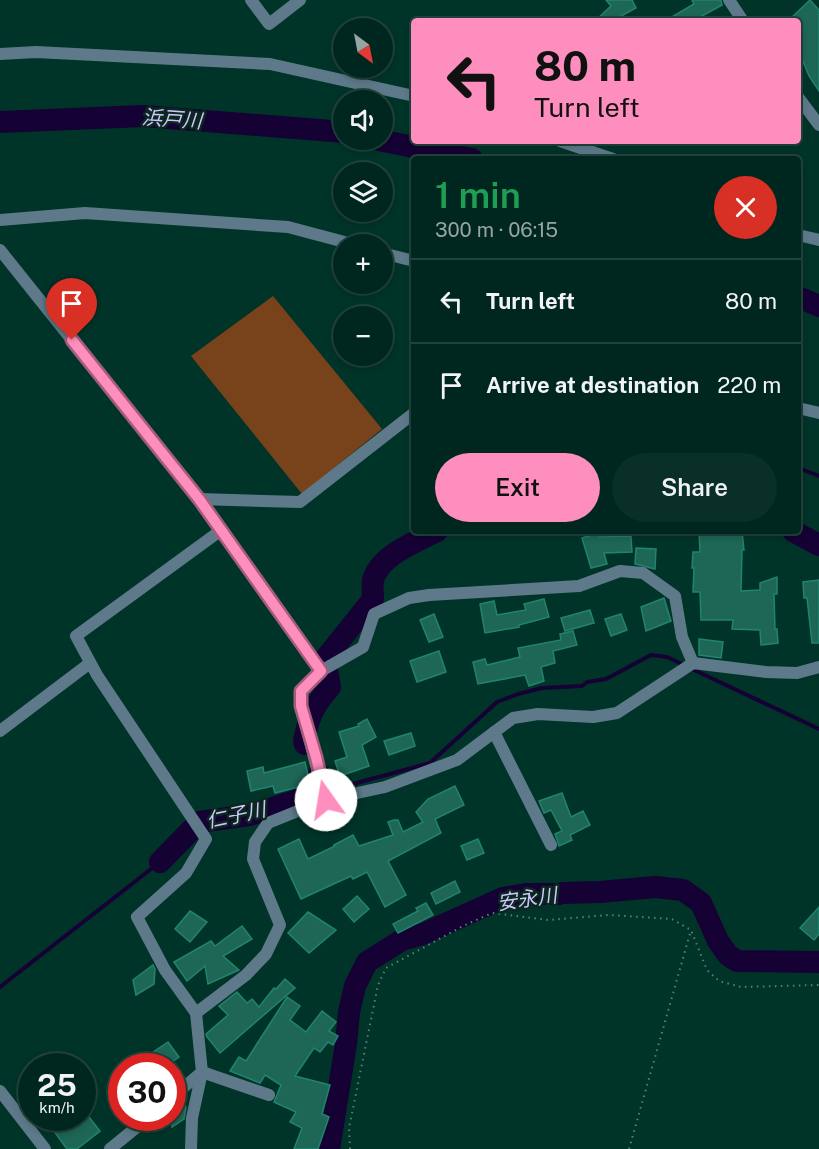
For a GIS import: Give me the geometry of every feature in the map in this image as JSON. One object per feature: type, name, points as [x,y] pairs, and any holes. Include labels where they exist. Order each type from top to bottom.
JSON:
[{"type":"street","points":[[251,0],[269,24],[300,0]]},
{"type":"street","points":[[729,0],[741,18]]},
{"type":"street","points":[[0,54],[36,52],[270,63],[411,95]]},
{"type":"street","points":[[801,101],[819,125]]},
{"type":"street","points":[[569,144],[604,156]]},
{"type":"street","points":[[0,220],[85,213],[288,227],[333,239]]},
{"type":"street","points":[[801,236],[819,240]]},
{"type":"street","points":[[0,250],[199,499],[321,671]]},
{"type":"street","points":[[393,256],[411,260]]},
{"type":"street","points":[[801,409],[819,413]]},
{"type":"street","points":[[199,499],[300,502],[411,415]]},
{"type":"street","points":[[191,1149],[192,1118],[202,1072],[196,1013],[165,970],[137,917],[186,873],[206,839],[90,663],[76,636],[220,531]]},
{"type":"street","points":[[326,800],[301,706],[301,691],[321,671],[363,647],[374,614],[409,598],[579,586],[620,571],[643,573],[675,596],[682,637],[693,663]]},
{"type":"street","points":[[0,731],[90,663]]},
{"type":"street","points":[[196,1013],[246,975],[266,954],[280,924],[253,859],[255,842],[268,823],[326,800],[385,788],[457,760],[513,718],[538,714],[593,717],[617,713],[693,663],[766,672],[797,673],[819,667]]},
{"type":"street","points":[[494,732],[551,845]]},
{"type":"street","points":[[202,1072],[269,1095]]},
{"type":"street","points":[[186,1085],[202,1072]]},
{"type":"street","points":[[0,1091],[45,1149]]},
{"type":"street","points":[[110,1149],[132,1131]]},
{"type":"path","points":[[350,1149],[349,1128],[378,986],[386,968],[463,926],[492,913],[548,920],[609,915],[672,919],[691,930],[707,970],[719,981],[741,987],[819,985]]},
{"type":"path","points":[[629,1149],[691,930]]},
{"type":"shaded area","points":[[273,296],[382,429],[302,494],[191,356]]},
{"type":"building","points":[[606,0],[632,0],[636,8],[618,18],[598,18],[611,6]]},
{"type":"building","points":[[692,0],[721,0],[722,5],[698,18],[670,18],[694,4]]},
{"type":"building","points":[[810,0],[819,10],[819,91],[809,76],[801,56],[801,18],[791,18]]},
{"type":"building","points":[[596,534],[599,534],[600,537],[631,536],[632,552],[604,553],[607,564],[591,568],[582,538]]},
{"type":"building","points":[[699,534],[742,534],[744,550],[742,550],[741,591],[760,590],[760,583],[777,577],[777,594],[774,594],[775,629],[777,629],[778,643],[761,645],[760,630],[732,629],[733,620],[701,620],[700,592],[693,592],[694,568],[692,568],[693,552],[700,552]]},
{"type":"building","points":[[636,548],[656,549],[655,569],[635,564]]},
{"type":"building","points":[[819,580],[819,643],[812,643],[803,582]]},
{"type":"building","points":[[664,598],[671,621],[646,631],[641,607]]},
{"type":"building","points":[[544,599],[549,617],[519,625],[519,627],[485,633],[480,604],[494,601],[497,615],[526,610],[524,604]]},
{"type":"building","points":[[590,610],[594,623],[565,631],[561,618]]},
{"type":"building","points":[[434,614],[443,637],[429,642],[420,620]]},
{"type":"building","points":[[621,614],[627,630],[611,636],[605,619]]},
{"type":"building","points":[[573,631],[577,645],[553,651],[555,663],[541,667],[544,681],[529,686],[525,675],[478,684],[473,662],[485,659],[487,665],[520,657],[518,648],[561,640],[560,634]]},
{"type":"building","points":[[699,639],[723,642],[721,658],[699,655]]},
{"type":"building","points":[[439,651],[446,672],[417,682],[410,661]]},
{"type":"building","points":[[367,719],[376,737],[362,745],[369,766],[340,776],[335,761],[347,757],[339,732],[359,726],[358,724]]},
{"type":"building","points":[[411,733],[415,746],[389,755],[384,741]]},
{"type":"building","points":[[305,762],[310,784],[275,793],[273,786],[251,791],[247,771],[263,767],[264,773]]},
{"type":"building","points":[[455,786],[464,805],[435,819],[441,833],[388,861],[406,895],[385,907],[367,872],[353,879],[351,876],[301,899],[278,849],[299,839],[308,859],[353,835],[359,846],[393,835],[388,822],[394,820],[398,820],[403,832],[423,822],[416,812],[428,799]]},
{"type":"building","points":[[562,793],[571,817],[583,811],[590,825],[570,835],[572,840],[559,846],[555,834],[562,831],[551,810],[544,813],[539,801]]},
{"type":"building","points":[[478,839],[484,853],[467,860],[461,846]]},
{"type":"building","points":[[455,881],[460,892],[436,904],[431,893]]},
{"type":"building","points":[[357,896],[369,909],[354,922],[343,909]]},
{"type":"building","points":[[426,903],[433,915],[398,933],[393,924],[418,911],[416,908]]},
{"type":"building","points":[[819,907],[819,934],[814,940],[800,928]]},
{"type":"building","points":[[190,911],[207,922],[190,942],[175,929]]},
{"type":"building","points":[[308,912],[336,930],[309,953],[288,933]]},
{"type":"building","points":[[242,926],[252,939],[223,956],[239,970],[208,984],[205,966],[187,981],[174,962],[211,941],[215,946]]},
{"type":"building","points":[[153,965],[154,984],[136,995],[133,980]]},
{"type":"building","points":[[285,979],[295,988],[220,1053],[206,1034],[228,1015],[219,1006],[237,992],[247,1003],[252,999],[259,1007],[274,988],[276,989]]},
{"type":"building","points":[[287,997],[300,1006],[290,1020],[306,1032],[322,1011],[336,1022],[329,1031],[338,1036],[333,1045],[328,1042],[320,1052],[314,1048],[295,1076],[330,1085],[322,1114],[329,1117],[318,1149],[294,1149],[302,1128],[290,1122],[296,1112],[274,1102],[281,1085],[265,1075],[260,1083],[230,1071],[239,1057],[246,1061]]},
{"type":"building","points":[[168,1042],[176,1053],[152,1053]]},
{"type":"building","points":[[96,1126],[100,1131],[77,1149],[67,1149],[54,1131],[96,1131]]},
{"type":"waterway","name":"浜戸川","points":[[0,122],[143,116],[333,131]]},
{"type":"waterway","name":"浜戸川","points":[[393,143],[457,156]]},
{"type":"waterway","name":"浜戸川","points":[[801,298],[819,306]]},
{"type":"waterway","points":[[801,469],[819,476]]},
{"type":"waterway","name":"仁子川","points":[[305,744],[312,712],[330,687],[325,659],[373,599],[373,580],[377,571],[391,556],[431,534]]},
{"type":"waterway","name":"仁子川","points":[[799,534],[819,545]]},
{"type":"waterway","points":[[327,791],[430,763],[497,702],[518,694],[542,688],[582,686],[587,682],[606,679],[651,655],[667,657],[684,665]]},
{"type":"waterway","points":[[690,668],[819,729]]},
{"type":"waterway","name":"仁子川","points":[[160,862],[199,822],[250,815],[327,791],[319,774]]},
{"type":"waterway","points":[[0,987],[160,862]]},
{"type":"waterway","name":"安永川","points":[[329,1149],[349,1012],[355,986],[367,962],[402,940],[423,934],[503,898],[526,894],[600,892],[655,887],[683,890],[701,903],[718,941],[728,955],[737,961],[819,962]]},
{"type":"route","points":[[72,340],[199,499],[321,671],[301,691],[301,706],[326,800]]}]
